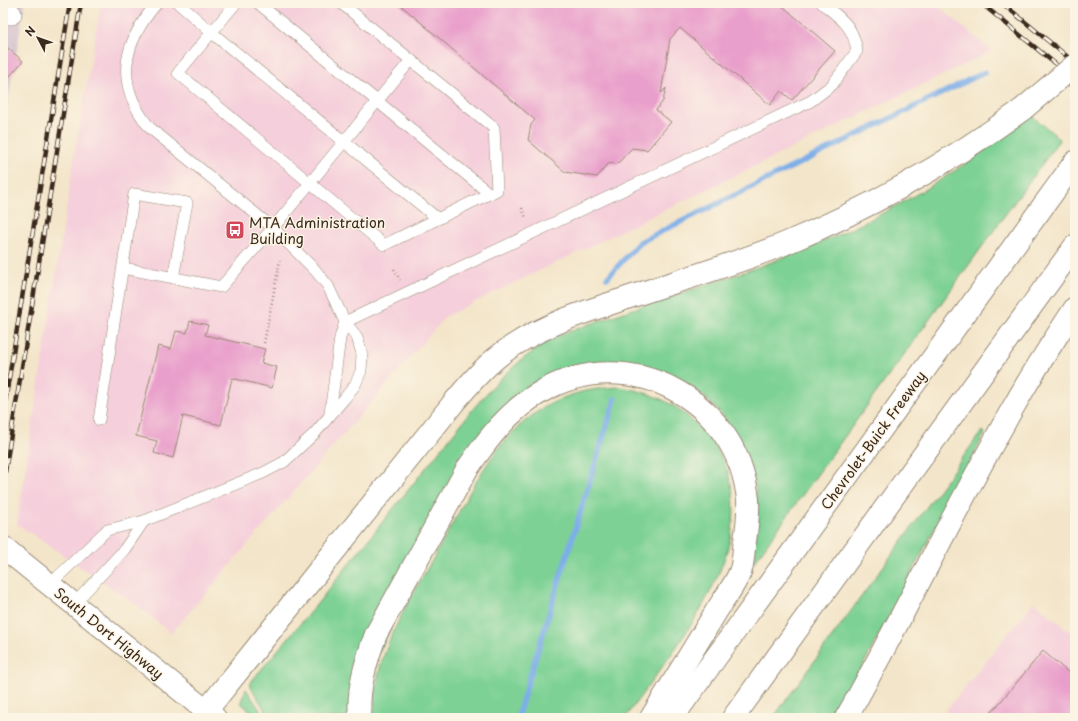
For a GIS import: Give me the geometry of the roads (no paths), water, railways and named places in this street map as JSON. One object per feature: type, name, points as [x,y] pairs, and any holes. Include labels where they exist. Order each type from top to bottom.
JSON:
[{"type":"main road","points":[[211,714],[456,400],[479,374],[511,347],[554,323],[782,245],[848,216],[940,166],[1023,109],[1075,65]]},
{"type":"main road","name":"Chevrolet-Buick Freeway","points":[[672,718],[1075,162]]},
{"type":"main road","points":[[733,718],[1075,246]]},
{"type":"main road","points":[[846,718],[902,617],[979,469],[1024,387],[1075,308]]},
{"type":"main road","points":[[360,718],[359,706],[361,682],[367,658],[376,634],[467,469],[483,445],[502,423],[522,405],[541,392],[565,381],[590,374],[615,373],[637,375],[658,382],[678,391],[696,402],[711,416],[726,436],[736,456],[744,478],[748,500],[748,522],[740,572],[652,718]]},
{"type":"main road","name":"South Dort Highway","points":[[3,547],[211,714]]},
{"type":"lane","points":[[49,585],[108,530],[144,521],[263,473],[284,462],[311,438],[355,385],[361,371],[362,354],[357,337],[345,322],[328,286],[311,265],[273,228],[150,128],[137,112],[129,93],[127,74],[128,58],[133,38],[144,19],[157,3]]},
{"type":"lane","points":[[178,3],[211,32],[438,219]]},
{"type":"lane","points":[[236,3],[178,72],[384,246],[497,190],[494,128],[341,3]]},
{"type":"lane","points":[[258,3],[490,194]]},
{"type":"lane","points":[[330,414],[340,338],[345,322],[811,101],[832,85],[857,51],[855,36],[847,23],[822,3]]},
{"type":"lane","points":[[123,268],[221,287],[273,228],[411,60]]},
{"type":"lane","points":[[99,420],[134,194],[186,203],[173,278]]},
{"type":"lane","points":[[74,604],[124,550],[144,521]]},
{"type":"waterway","points":[[607,278],[640,242],[985,72]]},
{"type":"waterway","points":[[517,718],[615,399]]},
{"type":"railway","points":[[3,415],[70,3]]},
{"type":"railway","points":[[3,484],[81,3]]},
{"type":"railway","points":[[981,3],[1075,80]]},
{"type":"railway","points":[[1002,3],[1075,63]]},
{"type":"place","name":"MTA Administration Building","points":[[235,230]]}]
